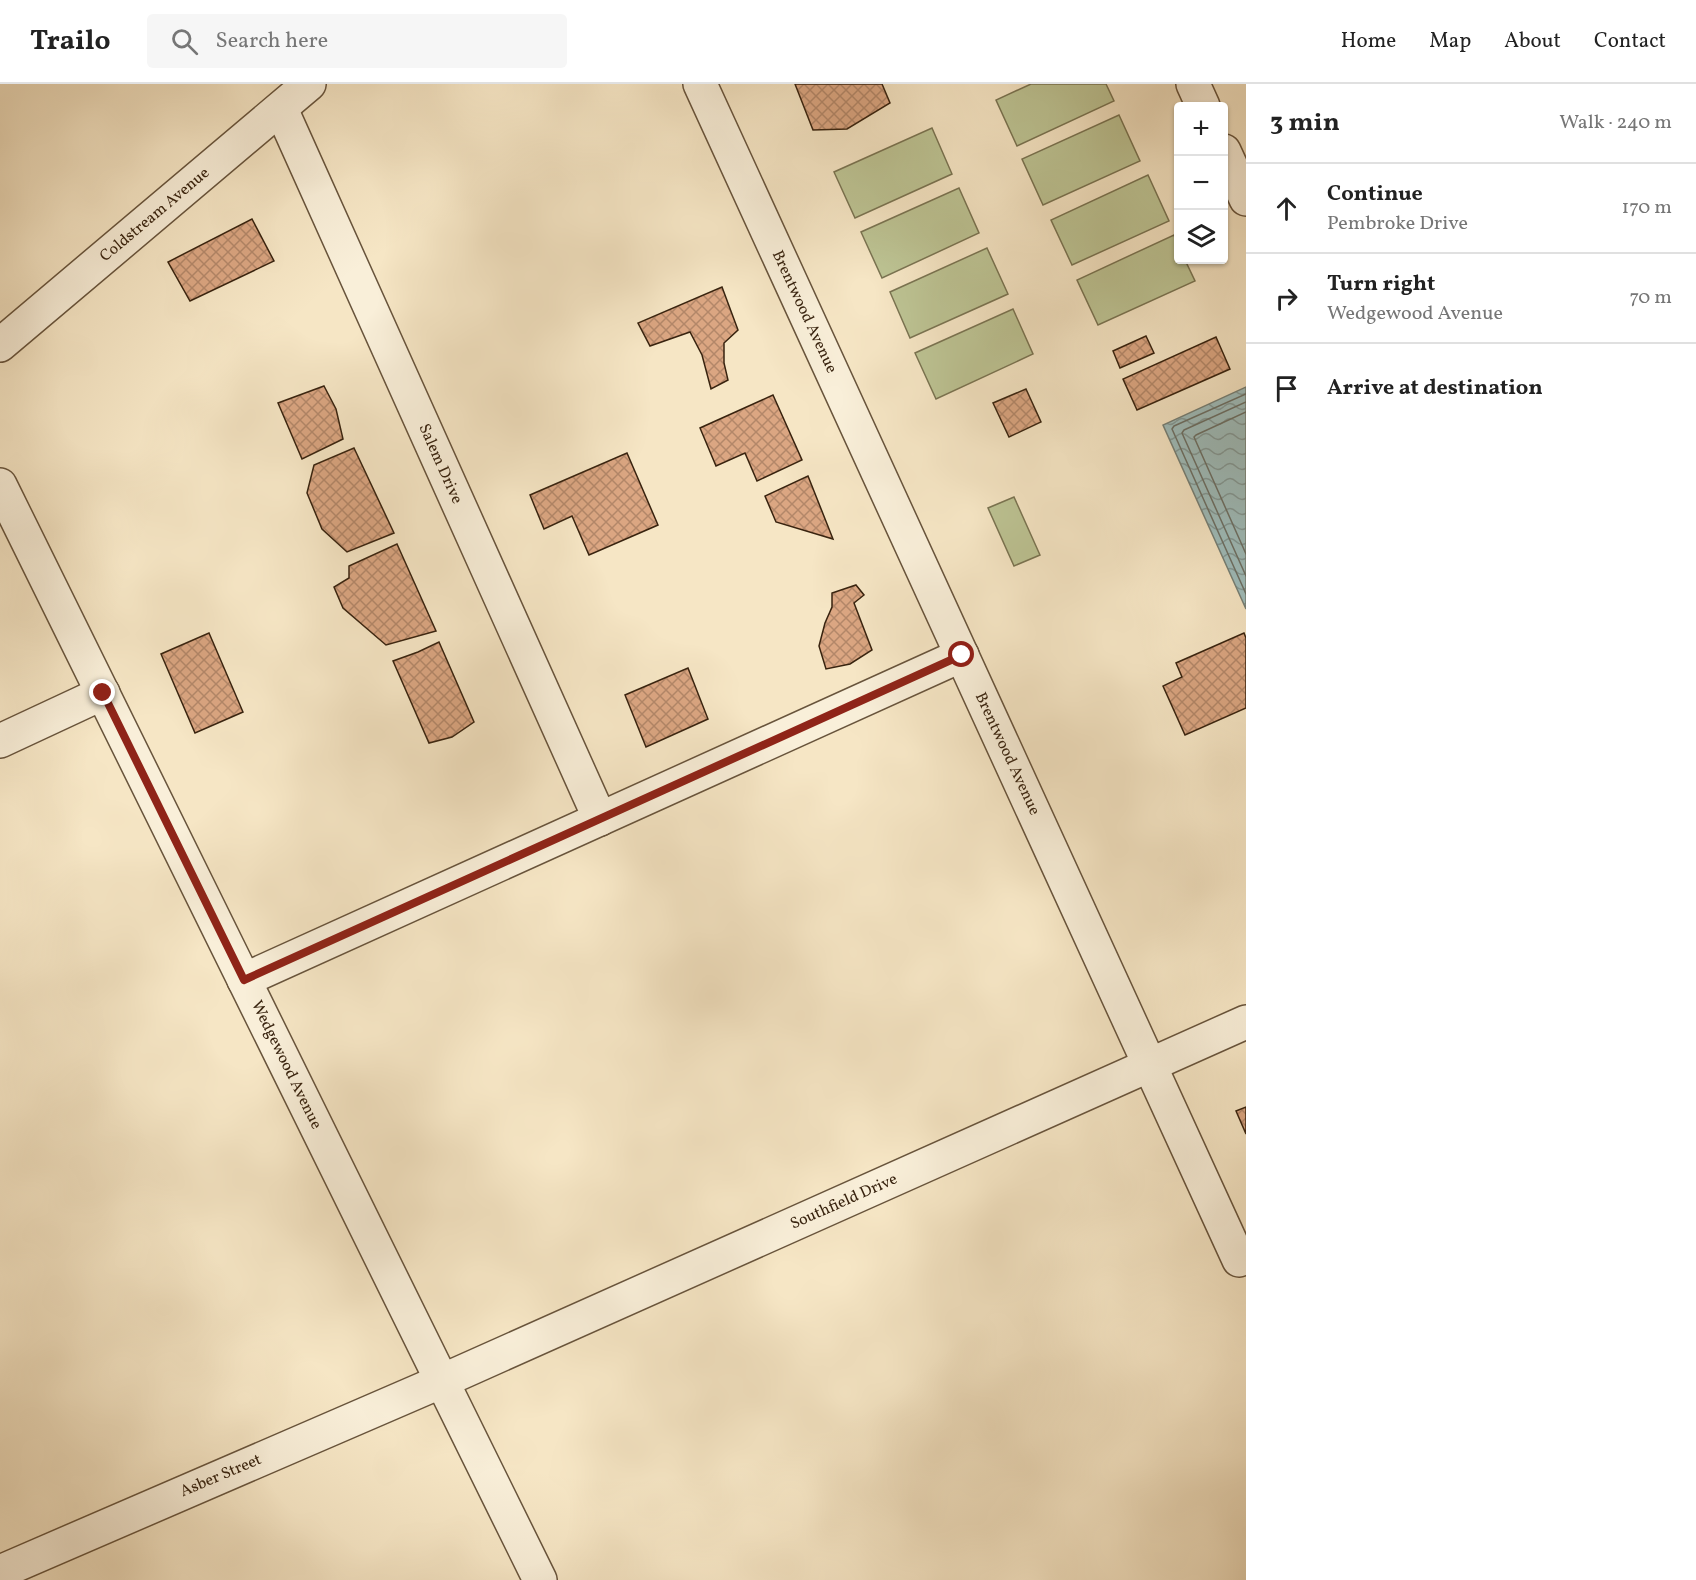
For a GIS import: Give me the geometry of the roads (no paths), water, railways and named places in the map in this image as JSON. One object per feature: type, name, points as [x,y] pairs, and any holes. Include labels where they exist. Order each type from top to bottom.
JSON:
[{"type":"street","name":"Coldstream Avenue","points":[[0,345],[309,84]]},
{"type":"street","name":"Brentwood Avenue","points":[[700,84],[1239,1260]]},
{"type":"street","points":[[1193,84],[1201,102]]},
{"type":"street","name":"Salem Drive","points":[[281,109],[600,819]]},
{"type":"street","points":[[1226,156],[1246,200]]},
{"type":"street","name":"Wedgewood Avenue","points":[[0,485],[540,1580]]},
{"type":"street","points":[[244,980],[962,655]]},
{"type":"street","points":[[0,741],[103,693]]},
{"type":"street","name":"Southfield Drive","points":[[441,1381],[1246,1022]]},
{"type":"street","name":"Asber Street","points":[[0,1572],[441,1381]]},
{"type":"water","points":[[1246,387],[1246,609],[1163,425]]}]
